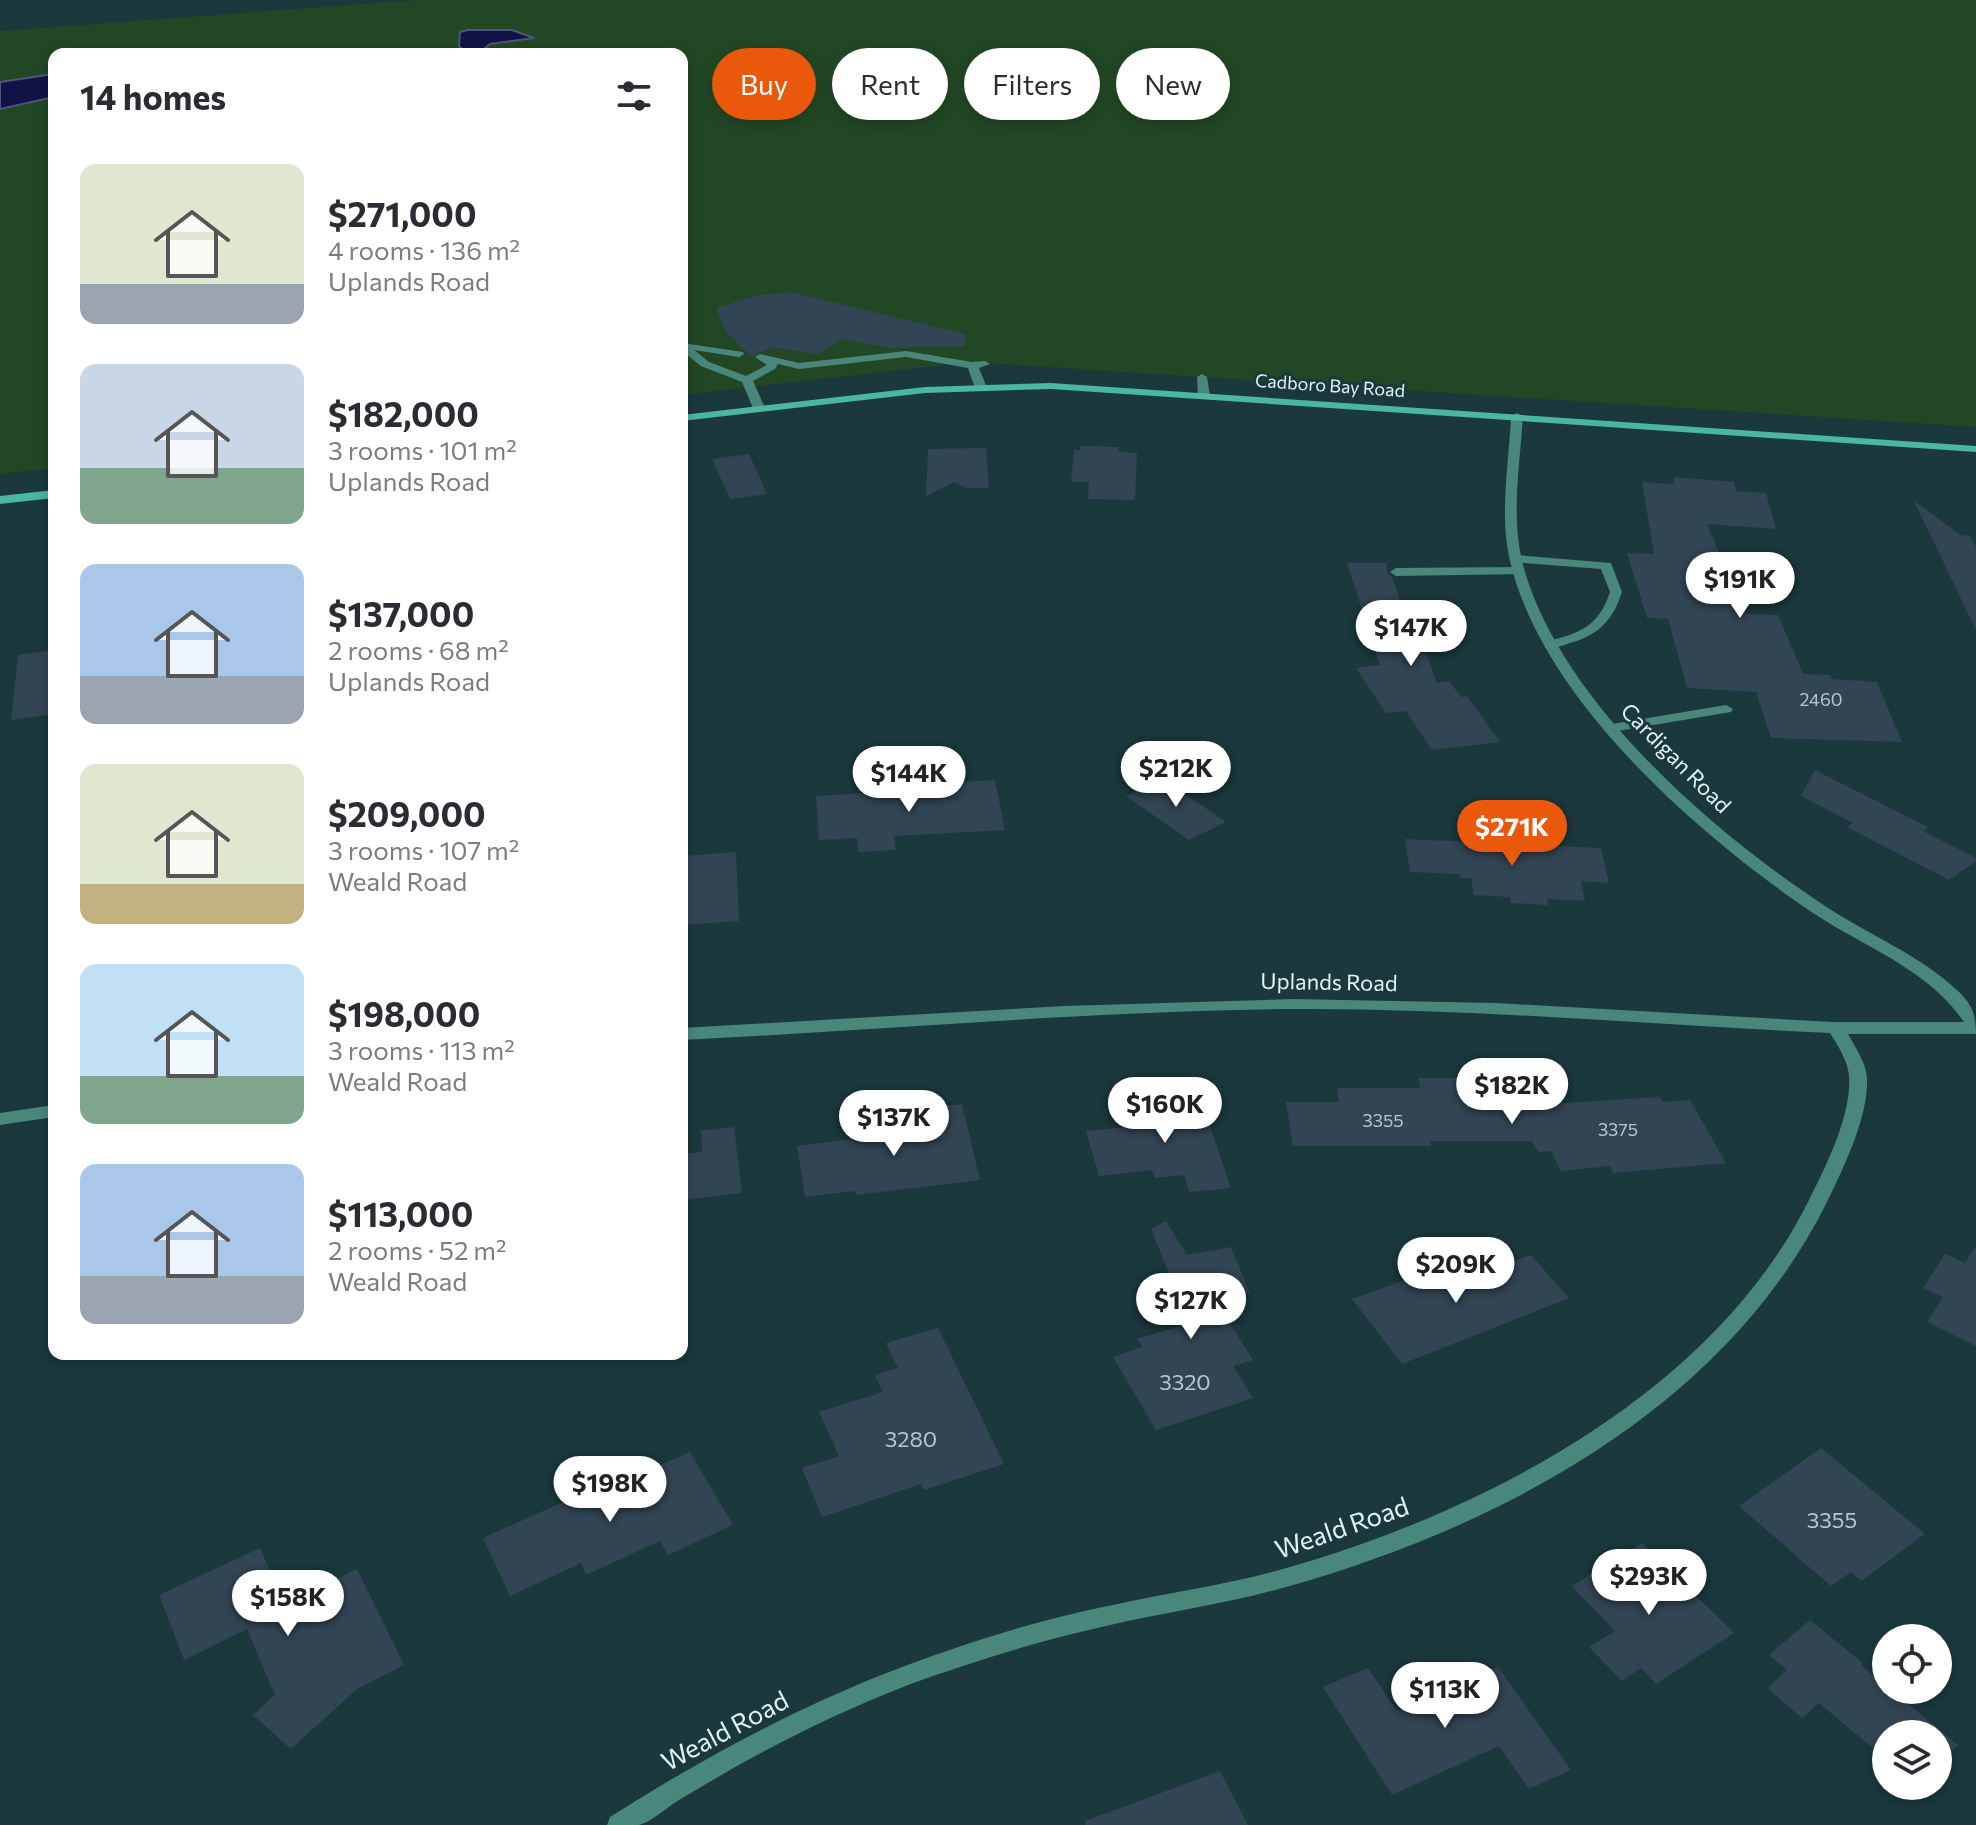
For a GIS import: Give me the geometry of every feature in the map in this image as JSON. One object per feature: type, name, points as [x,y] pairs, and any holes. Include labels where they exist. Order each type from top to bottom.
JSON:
[{"type":"main road","name":"Cadboro Bay Road","points":[[688,417],[855,397],[1051,386],[1976,449]]},
{"type":"main road","points":[[0,500],[48,495]]},
{"type":"street","points":[[688,347],[739,354]]},
{"type":"street","points":[[688,349],[705,364],[747,380],[759,408]]},
{"type":"street","points":[[747,380],[771,367],[773,363],[764,358],[799,366],[906,354],[978,364],[981,388]]},
{"type":"street","points":[[1202,377],[1204,396]]},
{"type":"street","name":"Cardigan Road","points":[[1517,416],[1512,511],[1517,565],[1550,645],[1570,676],[1612,728],[1692,811],[1817,907],[1952,994],[1976,1027]]},
{"type":"street","points":[[1396,572],[1517,565],[1606,566],[1616,592],[1604,621],[1579,637],[1550,645]]},
{"type":"street","points":[[1612,728],[1726,709]]},
{"type":"street","name":"Uplands Road","points":[[688,1034],[831,1027],[1010,1012],[1295,1004],[1494,1009],[1836,1028],[1976,1027]]},
{"type":"street","name":"Weald Road","points":[[619,1825],[664,1795],[754,1745],[842,1702],[931,1667],[1020,1638],[1110,1615],[1200,1599],[1293,1576],[1380,1547],[1474,1507],[1537,1475],[1604,1434],[1667,1387],[1720,1337],[1765,1285],[1801,1233],[1833,1167],[1847,1128],[1858,1075],[1836,1028]]},
{"type":"street","points":[[0,1119],[48,1112]]},
{"type":"green space","points":[[415,0],[1976,0],[1976,427],[970,362],[688,394],[688,48],[48,48],[48,469],[0,474],[0,31]]},
{"type":"shaded area","points":[[512,30],[534,38],[490,44],[485,48],[461,48],[460,32]]},
{"type":"shaded area","points":[[48,75],[48,98],[0,109],[0,82]]},
{"type":"building","points":[[790,292],[966,334],[965,346],[889,348],[842,339],[818,354],[771,347],[752,357],[725,331],[716,308],[758,295]]},
{"type":"building","points":[[1081,446],[1119,447],[1119,452],[1137,453],[1135,500],[1088,499],[1089,482],[1071,482],[1074,450],[1080,450]]},
{"type":"building","points":[[986,448],[989,488],[966,488],[954,482],[926,496],[928,449]]},
{"type":"building","points":[[749,454],[767,494],[730,499],[712,459]]},
{"type":"building","points":[[1673,477],[1734,482],[1736,491],[1766,493],[1776,529],[1707,524],[1745,614],[1778,615],[1803,674],[1877,682],[1902,742],[1771,738],[1756,692],[1687,688],[1668,619],[1647,618],[1627,553],[1654,554],[1642,482],[1674,484]]},
{"type":"building","points":[[1914,501],[1961,535],[1970,536],[1976,547],[1976,630]]},
{"type":"building","points":[[1347,563],[1387,563],[1387,573],[1392,577],[1400,600],[1407,600],[1437,683],[1449,681],[1461,697],[1467,696],[1500,742],[1432,750],[1406,711],[1386,713],[1356,668],[1380,665]]},
{"type":"building","points":[[48,651],[48,715],[11,720],[18,655]]},
{"type":"building","points":[[1815,770],[1928,827],[1923,831],[1976,858],[1976,861],[1949,880],[1847,827],[1853,823],[1801,796]]},
{"type":"building","points":[[1163,779],[1226,822],[1189,840],[1126,796]]},
{"type":"building","points":[[995,780],[1005,830],[894,836],[896,850],[858,852],[857,838],[819,840],[816,796],[943,788],[943,783]]},
{"type":"building","points":[[1405,839],[1601,848],[1609,883],[1581,881],[1585,901],[1547,899],[1548,905],[1511,903],[1510,897],[1474,895],[1471,878],[1460,878],[1459,874],[1410,872]]},
{"type":"building","points":[[736,852],[739,921],[688,925],[688,856]]},
{"type":"building","points":[[1418,1078],[1464,1078],[1475,1109],[1659,1097],[1663,1102],[1690,1100],[1726,1163],[1613,1173],[1610,1166],[1561,1171],[1551,1151],[1538,1152],[1532,1141],[1430,1141],[1431,1146],[1293,1146],[1286,1102],[1339,1102],[1337,1088],[1420,1088]]},
{"type":"building","points":[[1196,1085],[1231,1188],[1189,1192],[1184,1175],[1155,1178],[1152,1170],[1099,1176],[1086,1131],[1126,1127],[1124,1121],[1172,1116],[1163,1088]]},
{"type":"building","points":[[962,1104],[980,1180],[856,1195],[855,1191],[805,1197],[797,1146],[916,1131],[911,1110]]},
{"type":"building","points":[[734,1127],[742,1193],[688,1199],[688,1153],[702,1152],[701,1131]]},
{"type":"building","points":[[1166,1221],[1187,1255],[1231,1247],[1250,1293],[1215,1299],[1253,1360],[1233,1366],[1253,1398],[1156,1430],[1113,1357],[1142,1347],[1137,1339],[1189,1323],[1151,1229]]},
{"type":"building","points":[[1976,1246],[1976,1346],[1927,1322],[1943,1297],[1923,1288],[1945,1254],[1965,1263]]},
{"type":"building","points":[[1531,1255],[1569,1298],[1402,1364],[1352,1299],[1456,1262],[1469,1277]]},
{"type":"building","points":[[938,1328],[1004,1464],[924,1490],[921,1484],[822,1517],[802,1468],[839,1456],[819,1412],[883,1392],[875,1375],[898,1368],[886,1343]]},
{"type":"building","points":[[1821,1448],[1925,1534],[1861,1581],[1851,1572],[1831,1586],[1739,1506]]},
{"type":"building","points":[[690,1452],[733,1525],[668,1555],[660,1541],[586,1575],[581,1563],[510,1596],[483,1538],[601,1485],[596,1476],[628,1462],[636,1476]]},
{"type":"building","points":[[1642,1543],[1734,1633],[1656,1684],[1641,1668],[1622,1681],[1589,1647],[1615,1631],[1572,1586]]},
{"type":"building","points":[[260,1548],[285,1604],[357,1569],[404,1665],[357,1689],[291,1749],[253,1715],[275,1695],[247,1629],[184,1660],[159,1595]]},
{"type":"building","points":[[1810,1620],[1863,1663],[1861,1665],[1872,1674],[1872,1704],[1908,1704],[1928,1720],[1872,1720],[1872,1747],[1819,1703],[1802,1718],[1767,1688],[1787,1670],[1769,1655]]},
{"type":"building","points":[[1498,1667],[1571,1770],[1529,1789],[1499,1746],[1392,1795],[1323,1687],[1368,1668],[1397,1711]]},
{"type":"building","points":[[1220,1771],[1248,1825],[1085,1825],[1085,1821]]}]
